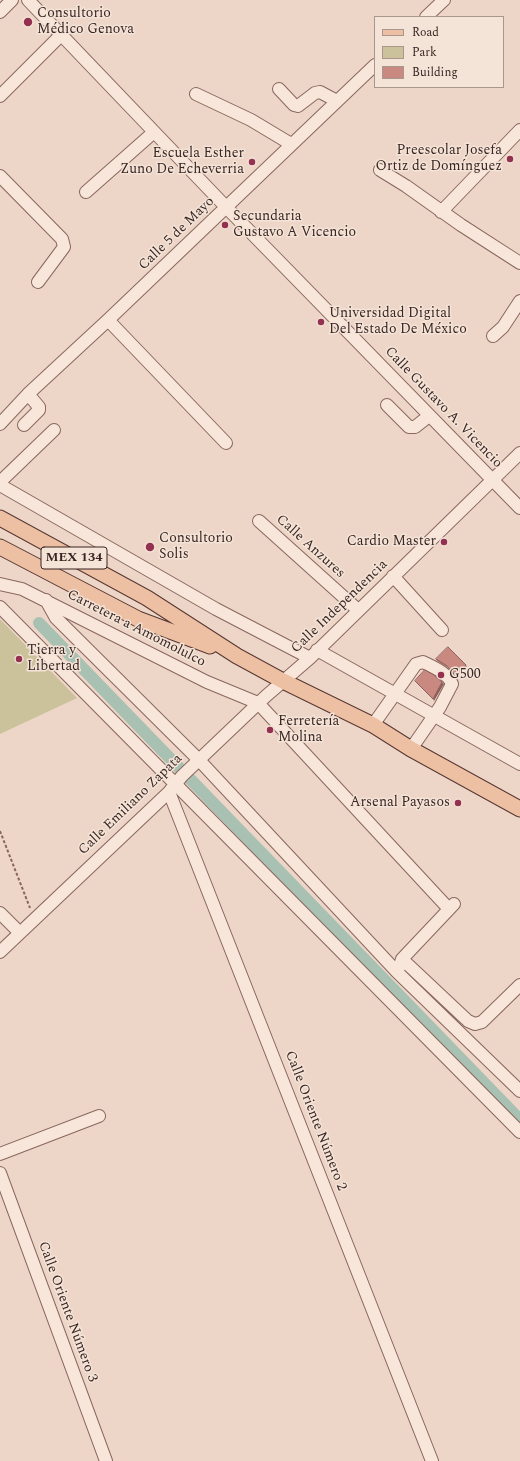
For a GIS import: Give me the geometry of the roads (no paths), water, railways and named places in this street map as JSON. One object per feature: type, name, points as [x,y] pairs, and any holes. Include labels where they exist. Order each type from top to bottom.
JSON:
[{"type":"main road","name":"MEX 134","points":[[0,518],[147,598],[237,656],[283,681],[373,725],[411,749],[520,810]]},
{"type":"main road","name":"MEX 134","points":[[0,547],[138,619],[237,656]]},
{"type":"street","points":[[0,12],[12,0]]},
{"type":"street","name":"Calle Gustavo A. Vicencio","points":[[28,0],[226,207],[520,508]]},
{"type":"street","points":[[427,16],[444,0]]},
{"type":"street","points":[[0,96],[61,35]]},
{"type":"street","name":"Calle 5 de Mayo","points":[[0,424],[28,394],[108,320],[374,66]]},
{"type":"street","points":[[279,89],[294,106],[298,106],[316,93],[320,92],[337,101]]},
{"type":"street","points":[[196,94],[250,120],[291,144]]},
{"type":"street","points":[[441,212],[520,130]]},
{"type":"street","points":[[86,192],[154,132]]},
{"type":"street","points":[[380,170],[406,186],[441,212],[520,263]]},
{"type":"street","points":[[0,176],[62,238],[64,242],[64,247],[38,282]]},
{"type":"street","points":[[493,336],[502,327],[520,301]]},
{"type":"street","points":[[108,320],[226,443]]},
{"type":"street","points":[[24,425],[39,410],[39,407],[28,394]]},
{"type":"street","points":[[387,405],[409,427],[415,427],[429,416]]},
{"type":"street","points":[[0,482],[54,430]]},
{"type":"street","name":"Calle Independencia","points":[[283,681],[313,654],[520,453]]},
{"type":"street","points":[[0,485],[216,609],[395,694],[520,764]]},
{"type":"street","name":"Calle Anzures","points":[[259,521],[358,610]]},
{"type":"street","points":[[394,576],[442,630]]},
{"type":"street","name":"Carretera a Amomolulco","points":[[0,584],[22,589],[46,600],[207,682],[258,704]]},
{"type":"street","points":[[46,600],[56,618],[199,760],[397,972],[520,1091]]},
{"type":"street","points":[[0,607],[179,780],[520,1132]]},
{"type":"street","points":[[373,725],[416,664],[423,662],[435,668],[446,676],[452,684],[440,708],[411,749]]},
{"type":"street","name":"Calle Emiliano Zapata","points":[[0,952],[283,681]]},
{"type":"street","points":[[258,704],[452,907],[402,959],[397,972]]},
{"type":"street","name":"Calle Oriente Número 2","points":[[179,780],[432,1461]]},
{"type":"street","points":[[0,912],[20,933]]},
{"type":"street","points":[[402,959],[468,1021],[475,1024],[482,1022],[520,985]]},
{"type":"street","points":[[0,1154],[99,1116]]},
{"type":"street","name":"Calle Oriente Número 3","points":[[0,1173],[106,1461]]},
{"type":"waterway","points":[[39,623],[520,1120]]},
{"type":"place","name":"Consultorio Médico Genova","points":[[28,22]]},
{"type":"place","name":"Preescolar Josefa Ortiz de Domínguez","points":[[510,159]]},
{"type":"place","name":"Escuela Esther Zuno De Echeverria","points":[[252,162]]},
{"type":"place","name":"Secundaria Gustavo A Vicencio","points":[[225,225]]},
{"type":"place","name":"Universidad Digital Del Estado De México","points":[[321,322]]},
{"type":"place","name":"Cardio Master","points":[[444,542]]},
{"type":"place","name":"Consultorio Solis","points":[[150,547]]},
{"type":"place","name":"Tierra y Libertad","points":[[19,659]]},
{"type":"place","name":"G500","points":[[441,675]]},
{"type":"place","name":"Ferretería Molina","points":[[270,730]]},
{"type":"place","name":"Arsenal Payasos","points":[[458,803]]}]
